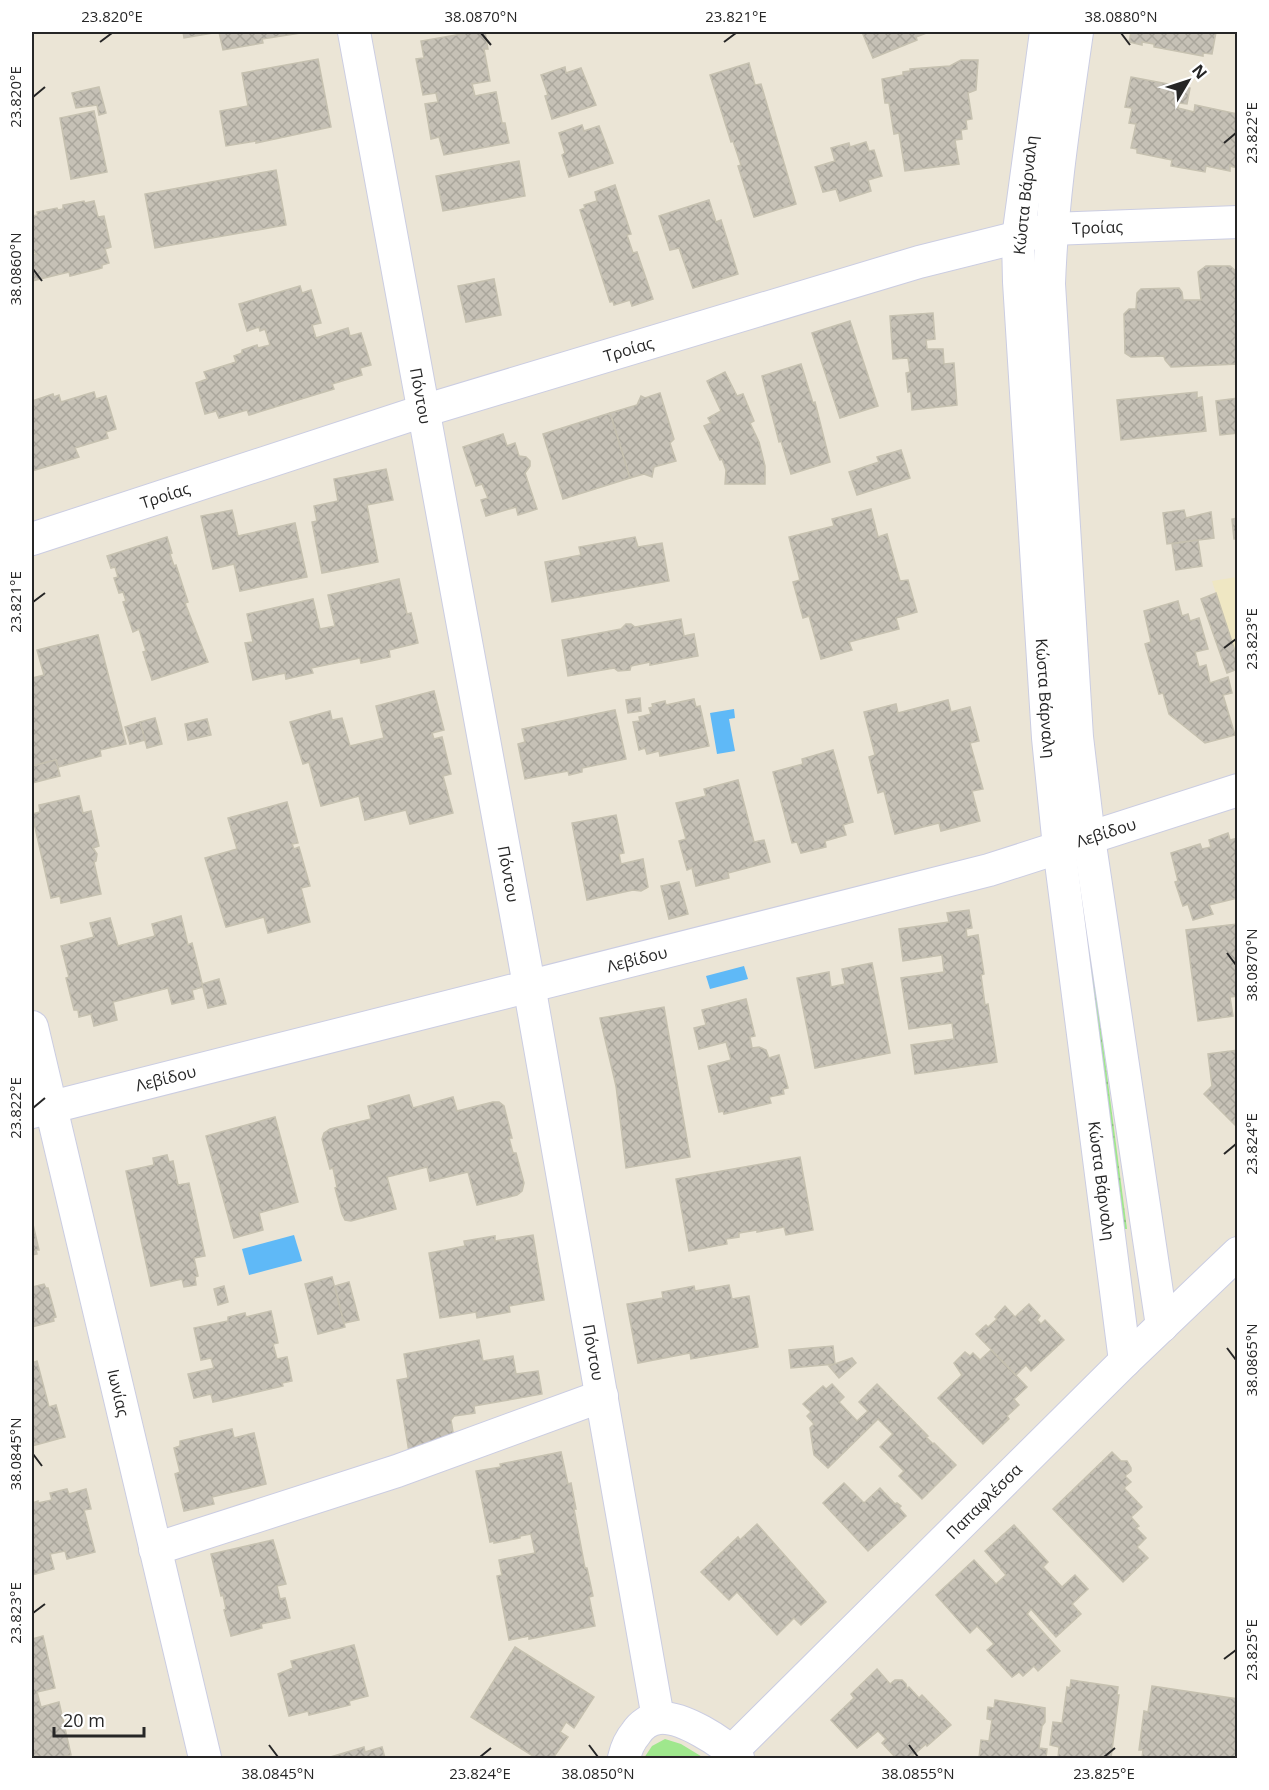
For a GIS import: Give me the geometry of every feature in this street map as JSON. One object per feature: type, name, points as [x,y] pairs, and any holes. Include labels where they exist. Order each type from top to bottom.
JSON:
[{"type":"street","name":"Πόντου","points":[[354,32],[529,985],[658,1718]]},
{"type":"street","name":"Κώστα Βάρναλη","points":[[1046,32],[1018,238],[1018,282],[1048,738],[1059,848],[1125,1361]]},
{"type":"street","name":"Κώστα Βάρναλη","points":[[1077,32],[1051,229],[1049,284],[1077,737],[1089,838],[1162,1326]]},
{"type":"street","name":"Τροίας","points":[[32,539],[423,411],[919,262],[1051,229],[1238,222]]},
{"type":"street","name":"Λεβίδου","points":[[41,1109],[988,870],[1238,790]]},
{"type":"street","name":"Ιωνίας","points":[[32,1027],[41,1109],[155,1550],[205,1758]]},
{"type":"street","name":"Παπαφλέσσα","points":[[734,1755],[1125,1361],[1238,1253]]},
{"type":"street","points":[[155,1550],[397,1470],[602,1396]]},
{"type":"street","points":[[624,1758],[638,1730],[651,1720],[658,1718],[670,1718],[680,1722],[713,1739],[734,1755]]},
{"type":"shaded area","points":[[1237,577],[1237,660],[1212,581]]},
{"type":"green space","points":[[1082,905],[1085,905],[1127,1229],[1124,1229]]},
{"type":"green space","points":[[665,1739],[681,1744],[704,1758],[644,1758],[652,1746]]},
{"type":"water","points":[[734,709],[735,718],[729,719],[735,751],[717,754],[710,713]]},
{"type":"water","points":[[744,966],[748,979],[710,989],[706,976]]},
{"type":"water","points":[[294,1235],[302,1261],[249,1275],[242,1249]]},
{"type":"building","points":[[183,32],[219,32],[184,38]]},
{"type":"building","points":[[219,32],[307,32],[262,39],[263,43],[223,50]]},
{"type":"building","points":[[485,32],[488,49],[484,49],[490,81],[472,84],[475,96],[496,92],[502,123],[505,123],[509,143],[444,155],[439,137],[431,139],[425,104],[438,102],[436,93],[423,95],[416,59],[424,58],[421,41]]},
{"type":"building","points":[[862,32],[929,32],[916,37],[917,40],[873,58]]},
{"type":"building","points":[[1131,32],[1216,32],[1212,54],[1203,53],[1203,56],[1154,47],[1154,44],[1142,42],[1142,45],[1129,42]]},
{"type":"building","points":[[318,59],[331,127],[256,143],[256,141],[226,146],[220,111],[248,106],[242,73]]},
{"type":"building","points":[[961,60],[978,60],[976,90],[968,93],[972,119],[966,120],[967,129],[961,130],[962,139],[955,140],[959,164],[905,171],[899,133],[894,134],[889,103],[885,103],[882,79],[903,75],[903,72],[910,71],[910,69],[950,66]]},
{"type":"building","points":[[749,63],[755,85],[761,84],[796,204],[754,217],[738,166],[741,165],[733,141],[731,142],[710,75]]},
{"type":"building","points":[[565,67],[566,73],[581,68],[596,105],[552,119],[545,96],[548,95],[541,75]]},
{"type":"building","points":[[1131,77],[1190,88],[1187,104],[1179,103],[1178,108],[1194,112],[1195,105],[1238,114],[1237,168],[1230,166],[1230,171],[1206,166],[1205,172],[1171,166],[1172,160],[1137,153],[1137,149],[1131,148],[1136,124],[1129,123],[1132,108],[1125,107]]},
{"type":"building","points":[[99,87],[106,113],[99,115],[97,105],[76,108],[72,93]]},
{"type":"building","points":[[94,111],[107,172],[71,179],[60,118]]},
{"type":"building","points":[[582,125],[584,131],[599,126],[613,163],[569,177],[562,155],[565,153],[559,133]]},
{"type":"building","points":[[866,142],[869,151],[874,150],[882,176],[868,180],[871,191],[840,201],[836,189],[823,192],[815,167],[835,161],[831,148],[849,143],[850,147]]},
{"type":"building","points":[[519,161],[525,196],[443,211],[436,176]]},
{"type":"building","points":[[276,170],[286,225],[155,248],[145,194]]},
{"type":"building","points":[[615,185],[631,234],[627,235],[633,253],[637,252],[653,299],[632,306],[630,300],[614,305],[613,301],[610,302],[580,210],[585,208],[584,205],[597,201],[595,192]]},
{"type":"building","points":[[709,200],[716,222],[721,220],[738,274],[693,288],[679,248],[670,250],[659,216]]},
{"type":"building","points":[[84,201],[85,203],[94,201],[98,217],[104,216],[111,247],[105,249],[109,263],[102,265],[102,268],[70,276],[69,272],[32,281],[32,255],[36,254],[32,249],[32,216],[38,215],[37,212],[63,209],[63,205]]},
{"type":"building","points":[[1206,266],[1230,266],[1237,272],[1235,297],[1238,297],[1238,364],[1171,367],[1164,356],[1131,357],[1125,353],[1124,314],[1129,309],[1136,309],[1137,293],[1141,289],[1179,288],[1183,300],[1201,300],[1198,272]]},
{"type":"building","points":[[494,279],[501,315],[466,322],[458,286]]},
{"type":"building","points":[[300,286],[302,293],[311,290],[321,323],[312,325],[316,338],[348,328],[350,336],[361,333],[371,365],[360,368],[362,375],[332,384],[334,389],[249,415],[247,410],[219,418],[216,411],[205,414],[196,383],[207,379],[204,372],[236,362],[234,356],[242,353],[242,350],[257,345],[258,348],[270,345],[265,329],[260,331],[259,327],[247,331],[239,304]]},
{"type":"building","points":[[933,313],[935,339],[926,340],[927,349],[943,349],[944,364],[954,363],[957,405],[912,410],[911,391],[908,392],[906,373],[910,372],[908,358],[893,359],[890,316]]},
{"type":"building","points":[[850,321],[878,406],[840,418],[812,333]]},
{"type":"building","points":[[801,364],[813,403],[815,402],[830,462],[791,474],[781,441],[779,442],[762,376]]},
{"type":"building","points":[[725,372],[737,396],[743,394],[754,421],[750,423],[759,442],[765,466],[765,484],[725,484],[726,470],[704,426],[711,423],[708,418],[721,411],[707,381]]},
{"type":"building","points":[[94,392],[96,399],[106,396],[116,429],[106,432],[108,438],[75,448],[79,457],[32,471],[32,401],[53,394],[54,397],[59,395],[61,402]]},
{"type":"building","points":[[1197,392],[1197,398],[1202,397],[1206,431],[1121,440],[1117,400]]},
{"type":"building","points":[[660,393],[674,439],[670,443],[676,461],[654,467],[652,477],[644,474],[630,478],[610,413],[637,405],[641,396],[645,398]]},
{"type":"building","points":[[1238,398],[1238,433],[1220,435],[1216,401]]},
{"type":"building","points":[[610,413],[630,478],[563,499],[543,434]]},
{"type":"building","points":[[503,434],[507,446],[515,443],[519,456],[526,457],[530,461],[530,466],[525,473],[537,509],[518,515],[516,507],[486,516],[481,500],[488,498],[482,484],[476,486],[463,447]]},
{"type":"building","points":[[901,450],[910,478],[857,495],[849,472],[879,462],[877,457]]},
{"type":"building","points":[[386,469],[393,500],[367,505],[378,562],[322,573],[312,522],[317,521],[314,506],[338,501],[334,479]]},
{"type":"building","points":[[871,509],[878,537],[887,534],[900,581],[908,580],[917,612],[896,618],[899,629],[849,642],[852,650],[821,659],[809,616],[803,618],[793,582],[800,580],[789,537],[834,526],[832,519]]},
{"type":"building","points":[[232,510],[238,536],[295,523],[307,577],[240,591],[234,564],[213,569],[201,516]]},
{"type":"building","points":[[1184,510],[1186,518],[1211,512],[1214,538],[1167,544],[1163,513]]},
{"type":"building","points":[[1238,518],[1238,539],[1234,539],[1232,519]]},
{"type":"building","points":[[167,537],[172,553],[170,554],[188,602],[185,603],[208,662],[152,680],[143,652],[146,651],[139,629],[133,632],[123,602],[126,601],[123,592],[119,593],[114,578],[118,577],[115,567],[111,568],[107,556]]},
{"type":"building","points":[[635,537],[638,547],[662,543],[669,581],[552,602],[545,562],[581,555],[579,547]]},
{"type":"building","points":[[1198,540],[1202,566],[1176,570],[1172,544]]},
{"type":"building","points":[[399,579],[407,614],[411,613],[418,643],[389,650],[390,657],[361,663],[360,658],[311,668],[313,673],[286,679],[285,673],[253,680],[245,643],[253,642],[247,614],[313,599],[320,629],[335,626],[328,595]]},
{"type":"building","points":[[1216,593],[1238,660],[1238,669],[1227,673],[1201,599]]},
{"type":"building","points":[[1178,601],[1182,616],[1188,614],[1190,621],[1199,618],[1208,649],[1195,652],[1199,667],[1206,665],[1210,683],[1228,677],[1232,693],[1223,695],[1235,735],[1205,743],[1169,714],[1163,693],[1159,694],[1145,644],[1151,642],[1144,611]]},
{"type":"building","points":[[681,619],[684,636],[694,634],[698,656],[650,665],[650,662],[631,666],[630,670],[618,671],[614,668],[568,676],[562,640],[621,629],[626,624],[635,627]]},
{"type":"building","points":[[98,635],[126,744],[100,750],[101,756],[58,767],[56,760],[32,766],[32,678],[44,675],[37,650]]},
{"type":"building","points":[[434,691],[444,730],[432,733],[434,739],[442,737],[451,774],[443,776],[453,813],[410,824],[406,810],[365,820],[359,796],[321,806],[309,762],[303,764],[290,722],[330,711],[332,720],[342,718],[350,746],[384,738],[376,706]]},
{"type":"building","points":[[640,698],[641,711],[628,713],[626,700]]},
{"type":"building","points":[[694,699],[696,707],[700,706],[709,746],[660,756],[659,751],[647,754],[645,748],[639,750],[633,722],[640,721],[639,717],[651,714],[649,708],[653,707],[652,704],[665,701],[666,705]]},
{"type":"building","points":[[948,700],[951,712],[970,707],[979,741],[970,743],[983,789],[972,791],[980,821],[941,831],[939,823],[895,834],[884,791],[878,793],[869,757],[875,755],[864,712],[896,704],[898,713]]},
{"type":"building","points":[[615,710],[626,759],[582,768],[582,772],[569,775],[568,771],[525,779],[518,744],[525,742],[522,729]]},
{"type":"building","points":[[155,718],[162,744],[147,748],[140,722]]},
{"type":"building","points":[[207,719],[211,735],[188,740],[185,724]]},
{"type":"building","points":[[140,722],[145,740],[130,744],[125,727]]},
{"type":"building","points":[[833,750],[853,822],[843,825],[846,835],[825,841],[826,847],[801,853],[797,842],[792,843],[773,772],[803,764],[802,759]]},
{"type":"building","points":[[56,760],[60,776],[32,783],[32,766]]},
{"type":"building","points":[[738,780],[754,842],[764,840],[770,862],[728,873],[729,878],[696,886],[692,868],[687,870],[679,841],[686,839],[676,803],[706,796],[704,789]]},
{"type":"building","points":[[79,796],[83,813],[91,811],[99,846],[93,848],[97,854],[94,862],[101,894],[61,903],[60,896],[51,898],[32,814],[40,812],[39,805]]},
{"type":"building","points":[[287,802],[298,843],[292,844],[294,849],[299,847],[310,886],[301,888],[310,922],[268,933],[264,917],[226,927],[205,858],[237,849],[228,818]]},
{"type":"building","points":[[616,815],[624,853],[619,854],[621,864],[643,859],[648,887],[641,891],[633,890],[587,900],[572,823]]},
{"type":"building","points":[[1228,833],[1230,840],[1238,838],[1238,898],[1209,905],[1213,914],[1193,920],[1188,904],[1183,906],[1175,882],[1178,881],[1171,853],[1200,844],[1202,849],[1211,847],[1209,840]]},
{"type":"building","points":[[679,882],[688,914],[669,919],[661,886]]},
{"type":"building","points":[[969,910],[972,928],[966,929],[967,937],[978,935],[984,974],[981,975],[985,1005],[988,1004],[997,1062],[915,1074],[911,1045],[954,1039],[952,1023],[909,1029],[901,978],[944,972],[942,955],[903,961],[899,929],[949,922],[947,913]]},
{"type":"building","points":[[181,916],[188,945],[192,943],[203,987],[192,990],[194,999],[172,1004],[168,988],[113,1002],[117,1020],[94,1026],[91,1014],[79,1017],[78,1010],[74,1010],[61,946],[94,937],[90,923],[110,918],[118,946],[155,936],[152,924]]},
{"type":"building","points":[[1237,924],[1238,996],[1230,997],[1233,1016],[1198,1021],[1186,930]]},
{"type":"building","points":[[872,963],[890,1053],[815,1068],[797,978],[829,972],[831,987],[845,984],[842,969]]},
{"type":"building","points":[[219,979],[226,1004],[208,1008],[202,984]]},
{"type":"building","points":[[746,999],[755,1036],[750,1037],[752,1048],[759,1047],[766,1050],[769,1058],[779,1055],[788,1088],[783,1089],[784,1094],[769,1097],[771,1103],[724,1114],[723,1111],[719,1112],[708,1066],[731,1060],[726,1042],[699,1049],[694,1028],[706,1025],[702,1010]]},
{"type":"building","points":[[664,1007],[690,1157],[626,1168],[616,1086],[600,1018]]},
{"type":"building","points":[[1238,1050],[1238,1128],[1204,1094],[1212,1086],[1208,1054]]},
{"type":"building","points":[[409,1095],[413,1108],[453,1097],[457,1111],[493,1102],[499,1102],[504,1106],[512,1138],[509,1138],[513,1153],[516,1153],[524,1183],[522,1191],[517,1195],[477,1205],[468,1172],[430,1181],[427,1167],[387,1177],[396,1209],[351,1221],[345,1220],[335,1188],[337,1187],[333,1168],[330,1169],[322,1139],[324,1133],[330,1129],[371,1119],[368,1106]]},
{"type":"building","points":[[275,1117],[298,1202],[259,1213],[263,1230],[234,1238],[206,1136]]},
{"type":"building","points":[[167,1155],[169,1162],[173,1161],[178,1185],[189,1183],[205,1256],[194,1258],[198,1276],[195,1277],[196,1285],[184,1287],[182,1279],[151,1286],[126,1171],[154,1165],[153,1158]]},
{"type":"building","points":[[800,1157],[813,1230],[786,1235],[784,1227],[739,1233],[739,1237],[726,1239],[727,1244],[689,1251],[676,1179]]},
{"type":"building","points":[[32,1220],[39,1250],[36,1250],[37,1254],[32,1255]]},
{"type":"building","points":[[533,1235],[544,1300],[509,1306],[510,1312],[477,1318],[476,1312],[440,1318],[429,1253],[465,1246],[464,1241],[495,1236],[495,1241]]},
{"type":"building","points":[[332,1277],[345,1327],[318,1334],[305,1284]]},
{"type":"building","points":[[349,1282],[359,1320],[344,1323],[335,1286]]},
{"type":"building","points":[[44,1284],[48,1288],[56,1317],[53,1318],[54,1321],[32,1327],[32,1287]]},
{"type":"building","points":[[729,1285],[732,1299],[749,1296],[758,1347],[691,1359],[690,1353],[638,1363],[627,1304],[663,1298],[662,1292],[694,1286],[695,1291]]},
{"type":"building","points":[[224,1286],[228,1302],[218,1305],[214,1289]]},
{"type":"building","points":[[1029,1304],[1040,1316],[1037,1320],[1041,1324],[1045,1320],[1064,1340],[1031,1371],[1026,1365],[1016,1375],[976,1334],[997,1319],[995,1317],[1005,1306],[1015,1317]]},
{"type":"building","points":[[271,1311],[278,1343],[273,1344],[277,1359],[287,1357],[292,1381],[282,1383],[283,1386],[213,1402],[211,1394],[194,1398],[188,1374],[214,1368],[211,1358],[201,1360],[194,1328],[228,1321],[228,1317],[245,1313],[246,1317]]},
{"type":"building","points":[[479,1340],[483,1361],[513,1356],[516,1374],[538,1371],[542,1394],[474,1406],[475,1413],[454,1416],[451,1420],[455,1444],[409,1452],[397,1380],[408,1378],[404,1354]]},
{"type":"building","points":[[833,1346],[835,1364],[791,1368],[789,1350]]},
{"type":"building","points":[[991,1350],[1027,1387],[1014,1399],[1019,1405],[1007,1416],[1009,1419],[983,1444],[938,1398],[962,1375],[954,1363],[965,1352],[970,1356],[973,1353],[980,1360]]},
{"type":"building","points":[[852,1358],[856,1363],[839,1378],[829,1366]]},
{"type":"building","points":[[37,1361],[49,1407],[56,1405],[65,1437],[32,1446],[32,1363]]},
{"type":"building","points":[[832,1384],[844,1397],[839,1402],[857,1421],[868,1411],[859,1402],[877,1384],[928,1436],[926,1437],[956,1465],[922,1499],[899,1476],[904,1471],[880,1447],[893,1434],[878,1419],[828,1468],[814,1455],[810,1428],[814,1424],[807,1416],[811,1412],[803,1404],[823,1386],[826,1389]]},
{"type":"building","points":[[232,1429],[234,1438],[254,1433],[266,1484],[212,1497],[214,1504],[184,1511],[175,1474],[180,1472],[174,1448],[180,1446],[180,1441]]},
{"type":"building","points":[[561,1452],[568,1484],[571,1483],[585,1568],[587,1568],[593,1596],[589,1597],[595,1626],[529,1639],[529,1636],[509,1640],[497,1576],[502,1575],[499,1560],[535,1553],[531,1534],[520,1536],[520,1538],[490,1542],[476,1471]]},
{"type":"building","points":[[1112,1452],[1121,1461],[1127,1461],[1131,1468],[1125,1476],[1131,1482],[1124,1488],[1142,1507],[1131,1517],[1139,1526],[1136,1528],[1146,1538],[1137,1547],[1148,1558],[1123,1582],[1053,1509]]},
{"type":"building","points":[[844,1483],[864,1503],[880,1488],[895,1504],[901,1506],[899,1508],[906,1516],[868,1551],[823,1503]]},
{"type":"building","points":[[67,1489],[69,1494],[86,1489],[91,1509],[84,1510],[95,1552],[67,1559],[65,1551],[50,1554],[54,1569],[32,1575],[32,1503],[52,1500],[50,1493]]},
{"type":"building","points":[[757,1524],[826,1602],[801,1625],[794,1618],[777,1635],[737,1592],[729,1600],[701,1572],[738,1537],[740,1540]]},
{"type":"building","points":[[1014,1525],[1048,1562],[1043,1567],[1062,1587],[1075,1575],[1088,1589],[1072,1604],[1081,1614],[1056,1637],[1031,1609],[1027,1614],[1060,1651],[1038,1671],[1034,1666],[1023,1676],[1019,1672],[1012,1677],[987,1650],[994,1644],[977,1626],[970,1633],[936,1595],[974,1560],[996,1584],[1006,1575],[985,1551]]},
{"type":"building","points":[[273,1540],[286,1584],[277,1586],[280,1599],[285,1598],[290,1618],[261,1624],[262,1628],[231,1636],[224,1610],[226,1609],[223,1595],[221,1596],[211,1554]]},
{"type":"building","points":[[43,1636],[55,1688],[37,1692],[41,1707],[59,1702],[71,1755],[32,1758],[32,1639]]},
{"type":"building","points":[[354,1645],[368,1696],[349,1701],[350,1705],[309,1715],[308,1711],[289,1716],[278,1674],[293,1668],[291,1661]]},
{"type":"building","points":[[515,1647],[594,1697],[574,1728],[566,1722],[560,1732],[568,1737],[553,1758],[536,1758],[471,1717]]},
{"type":"building","points":[[877,1669],[890,1684],[895,1680],[902,1680],[907,1689],[909,1687],[919,1698],[922,1695],[951,1725],[910,1758],[896,1758],[882,1743],[886,1739],[878,1731],[857,1748],[831,1720],[854,1698],[851,1694]]},
{"type":"building","points":[[1071,1680],[1118,1687],[1111,1758],[1058,1758],[1059,1747],[1050,1745],[1053,1722],[1062,1723],[1067,1687],[1070,1688]]},
{"type":"building","points":[[1152,1686],[1238,1699],[1238,1758],[1142,1758],[1143,1750],[1139,1750],[1144,1711],[1148,1712]]},
{"type":"building","points":[[995,1700],[1045,1708],[1045,1722],[1042,1726],[1039,1748],[1047,1749],[1046,1758],[979,1758],[981,1740],[989,1741],[992,1720],[987,1719],[988,1707],[994,1708]]},
{"type":"building","points":[[364,1747],[365,1752],[382,1747],[385,1758],[327,1758]]}]
